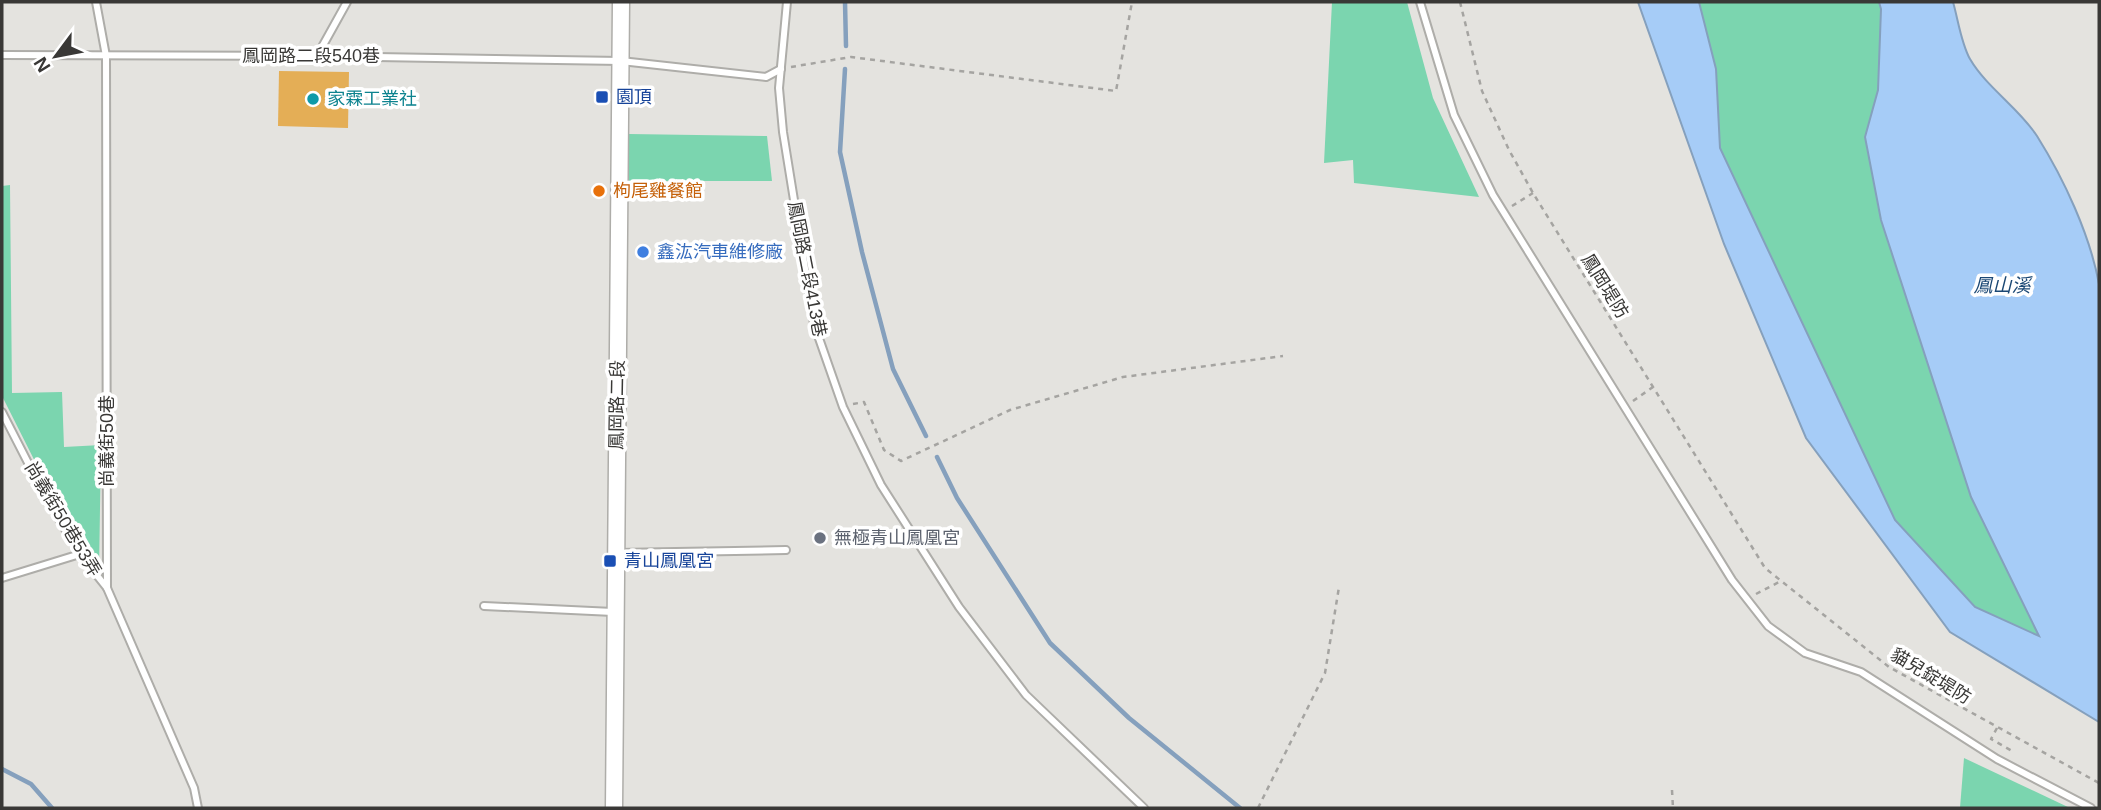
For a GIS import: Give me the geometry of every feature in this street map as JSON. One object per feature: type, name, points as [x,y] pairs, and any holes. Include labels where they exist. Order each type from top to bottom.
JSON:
[{"type":"street","name":"鳳岡路二段","points":[[614,808],[621,2]]},
{"type":"lane","name":"尚義街50巷","points":[[96,2],[106,56],[107,589],[194,788],[198,808]]},
{"type":"lane","points":[[317,56],[347,2]]},
{"type":"lane","name":"鳳岡路二段413巷","points":[[787,2],[779,88],[783,132],[814,324],[843,407],[881,485],[959,607],[1026,695],[1144,808]]},
{"type":"lane","points":[[1420,2],[1454,115],[1503,212],[1732,580],[1768,626],[1805,653],[1861,672],[2007,764],[2091,808]]},
{"type":"lane","name":"鳳岡路二段540巷","points":[[2,55],[621,61],[766,77],[781,69]]},
{"type":"lane","name":"尚義街50巷53弄","points":[[2,411],[45,496],[80,554],[107,589]]},
{"type":"lane","points":[[615,554],[786,550]]},
{"type":"lane","points":[[2,578],[80,554]]},
{"type":"lane","points":[[484,606],[615,612]]},
{"type":"path","points":[[781,69],[851,57],[1116,91],[1132,2]]},
{"type":"path","name":"鳳岡堤防","points":[[1460,2],[1482,91],[1509,150],[1765,568]]},
{"type":"path","points":[[1503,212],[1533,193]]},
{"type":"path","points":[[843,407],[864,402],[884,450],[901,461],[1010,410],[1124,377],[1283,356]]},
{"type":"path","points":[[1624,407],[1653,387]]},
{"type":"path","name":"貓兒錠堤防","points":[[1765,568],[1889,667],[2099,783]]},
{"type":"path","points":[[1747,599],[1781,580]]},
{"type":"path","points":[[1258,808],[1325,673],[1339,587]]},
{"type":"path","points":[[1997,729],[1992,739],[2012,751],[2007,764]]},
{"type":"path","points":[[1672,790],[1673,808]]},
{"type":"green space","points":[[1332,2],[1407,2],[1433,98],[1479,197],[1354,183],[1353,160],[1324,163]]},
{"type":"green space","points":[[1699,2],[1879,2],[1878,90],[1865,137],[1971,497],[2040,637],[1975,607],[1895,520],[1720,148],[1716,69]]},
{"type":"green space","points":[[629,134],[767,136],[772,181],[629,181]]},
{"type":"green space","points":[[10,185],[12,393],[62,392],[64,447],[101,445],[99,572],[66,523],[2,396],[2,186]]},
{"type":"green space","points":[[1964,758],[2070,808],[1960,808]]},
{"type":"water","name":"鳳山溪","points":[[1638,2],[1699,2],[1716,69],[1720,148],[1895,520],[1975,607],[2039,636],[1971,497],[1881,220],[1865,137],[1878,90],[1879,2],[1953,2],[1970,59],[1985,79],[2030,126],[2057,170],[2083,227],[2099,284],[2099,722],[1950,632],[1806,438],[1724,244]]},
{"type":"building","name":"家霖工業社","points":[[279,71],[349,72],[348,128],[278,126]]},
{"type":"waterway","points":[[845,2],[846,46]]},
{"type":"waterway","points":[[845,69],[840,152],[862,252],[893,369],[926,436]]},
{"type":"waterway","points":[[937,457],[957,498],[1050,643],[1129,718],[1240,808]]},
{"type":"waterway","points":[[2,769],[31,784],[52,808]]},
{"type":"place","name":"園頂","points":[[602,97]]},
{"type":"place","name":"家霖工業社","points":[[313,99]]},
{"type":"place","name":"枸尾雞餐館","points":[[599,191]]},
{"type":"place","name":"鑫汯汽車維修廠","points":[[643,252]]},
{"type":"place","name":"無極青山鳳凰宮","points":[[820,538]]},
{"type":"place","name":"青山鳳凰宮","points":[[610,561]]}]
